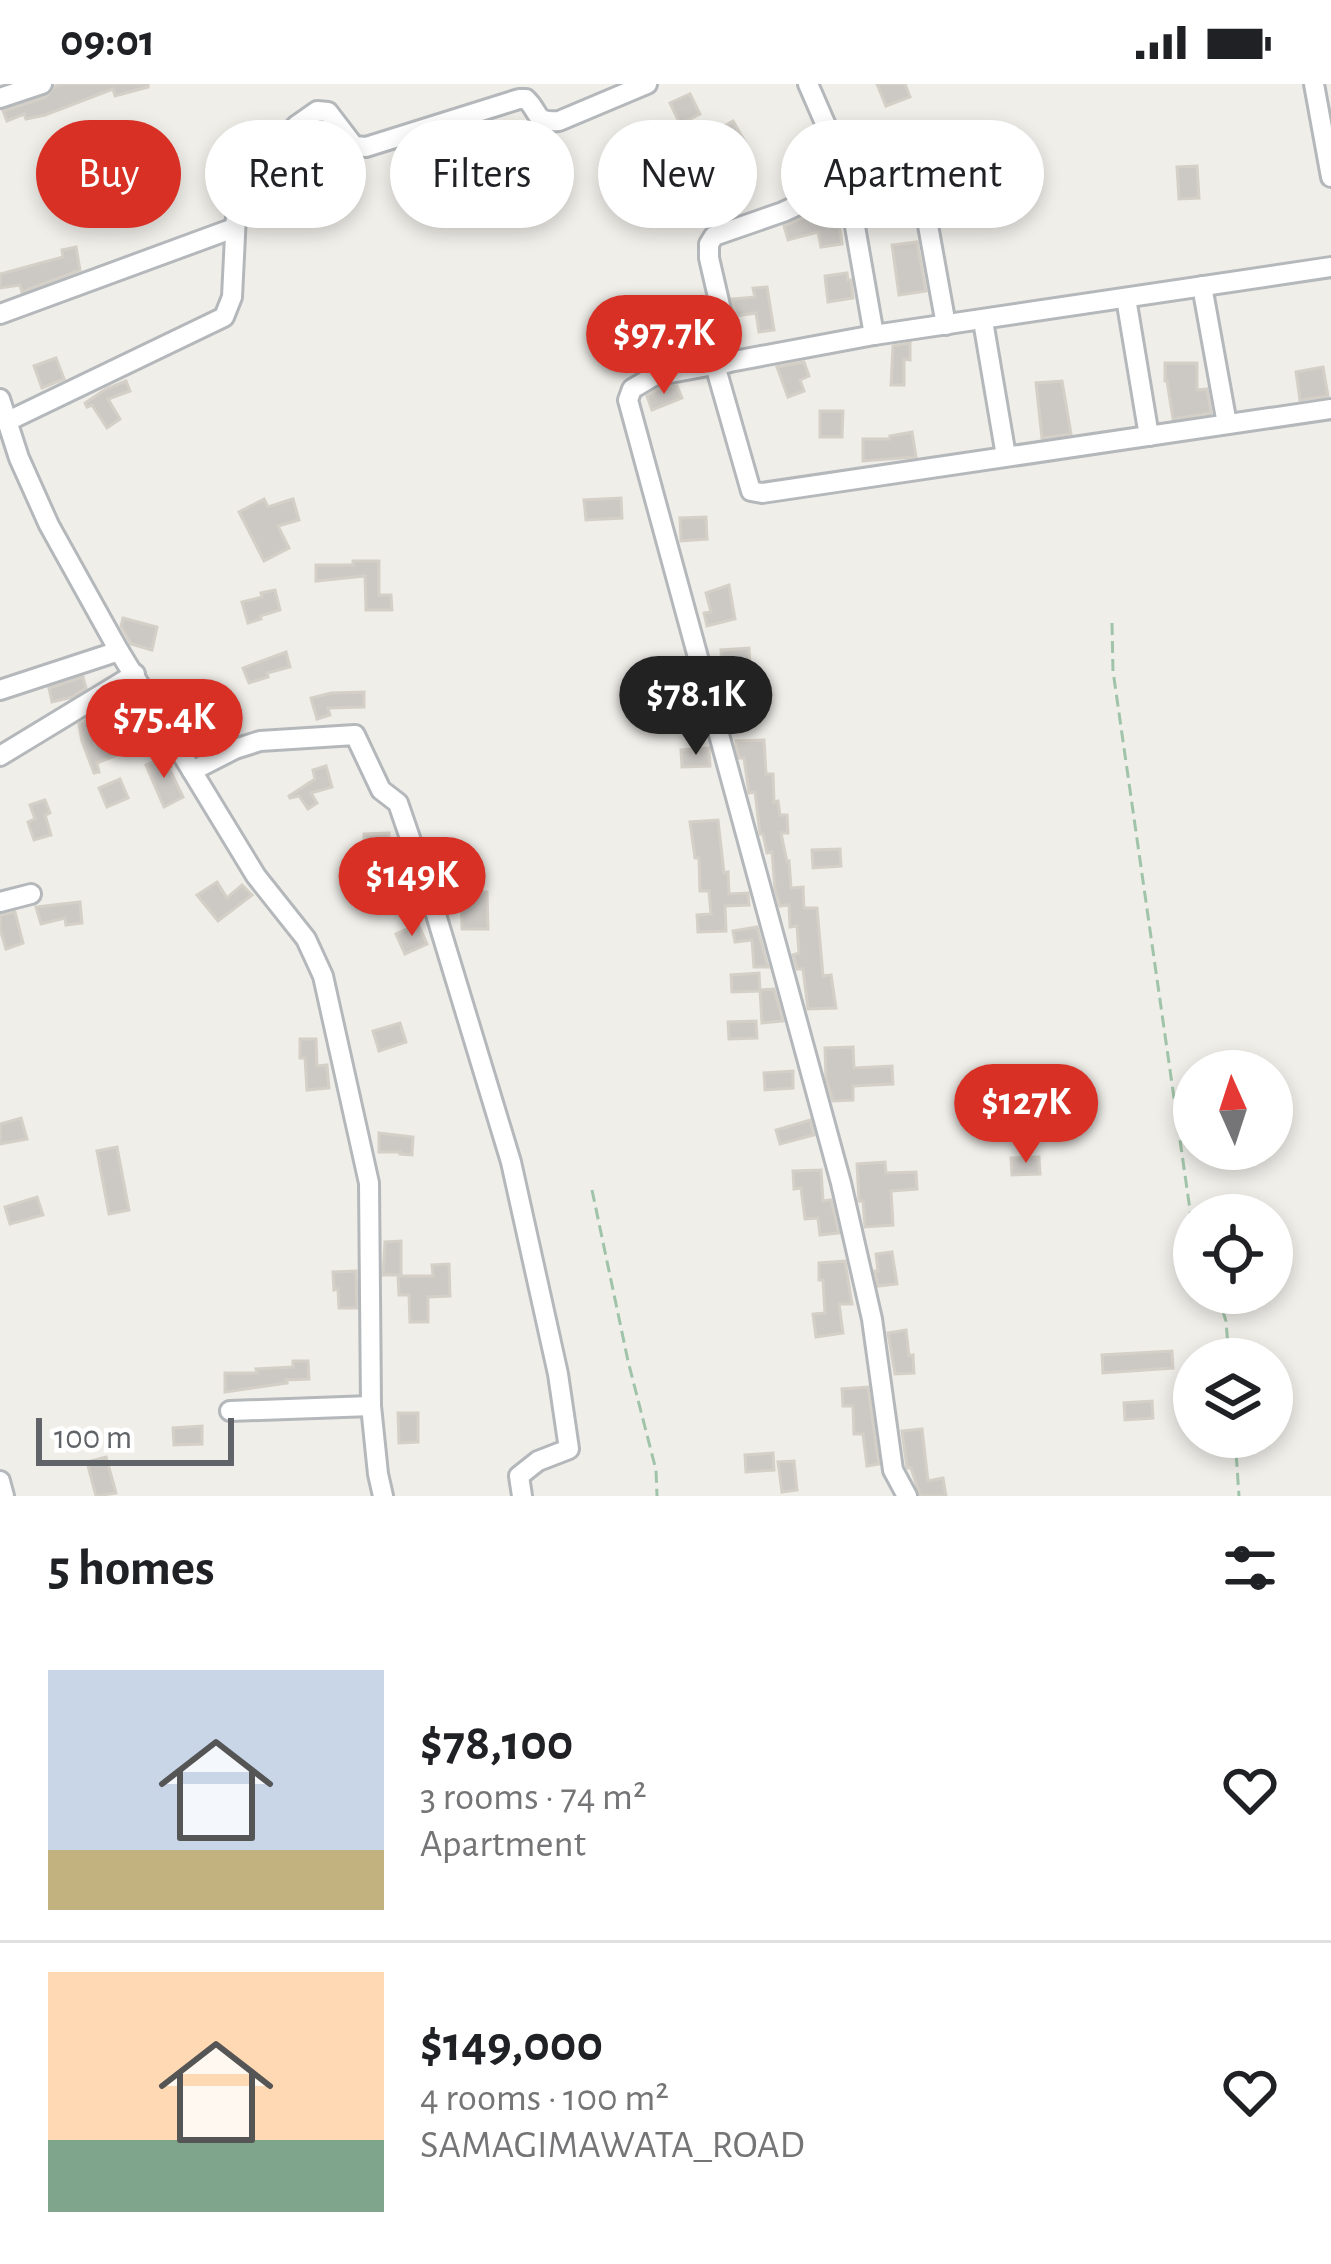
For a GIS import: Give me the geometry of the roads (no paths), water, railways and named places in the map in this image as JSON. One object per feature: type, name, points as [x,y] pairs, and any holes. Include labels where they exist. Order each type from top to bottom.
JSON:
[{"type":"street","points":[[0,98],[42,84]]},
{"type":"street","points":[[366,147],[519,99],[526,99],[539,119],[559,121],[646,84]]},
{"type":"street","points":[[808,84],[824,120]]},
{"type":"street","points":[[1314,84],[1331,177]]},
{"type":"street","points":[[304,120],[317,111],[328,112],[334,120]]},
{"type":"street","points":[[781,213],[714,236],[709,244],[724,323],[721,364],[751,491],[1331,409]]},
{"type":"street","points":[[0,314],[234,228],[232,297],[224,316],[4,419]]},
{"type":"street","points":[[854,228],[874,335]]},
{"type":"street","points":[[927,228],[946,325]]},
{"type":"street","points":[[907,1496],[893,1470],[872,1319],[841,1183],[628,400],[632,389],[654,376],[874,335],[1331,267]]},
{"type":"street","points":[[1202,286],[1227,424]]},
{"type":"street","points":[[1126,298],[1149,436]]},
{"type":"street","points":[[983,321],[1006,456]]},
{"type":"street","points":[[0,399],[19,458],[50,525],[119,651],[256,876],[306,939],[323,976],[369,1183],[371,1406],[383,1496]]},
{"type":"street","points":[[0,690],[119,651]]},
{"type":"street","points":[[0,756],[135,674]]},
{"type":"street","points":[[192,771],[260,741],[355,735],[381,790],[398,803],[511,1162],[557,1374],[569,1449],[538,1460],[519,1476],[521,1496]]},
{"type":"street","points":[[0,902],[31,894]]},
{"type":"street","points":[[230,1411],[371,1406]]},
{"type":"street","points":[[0,1480],[4,1496]]}]
